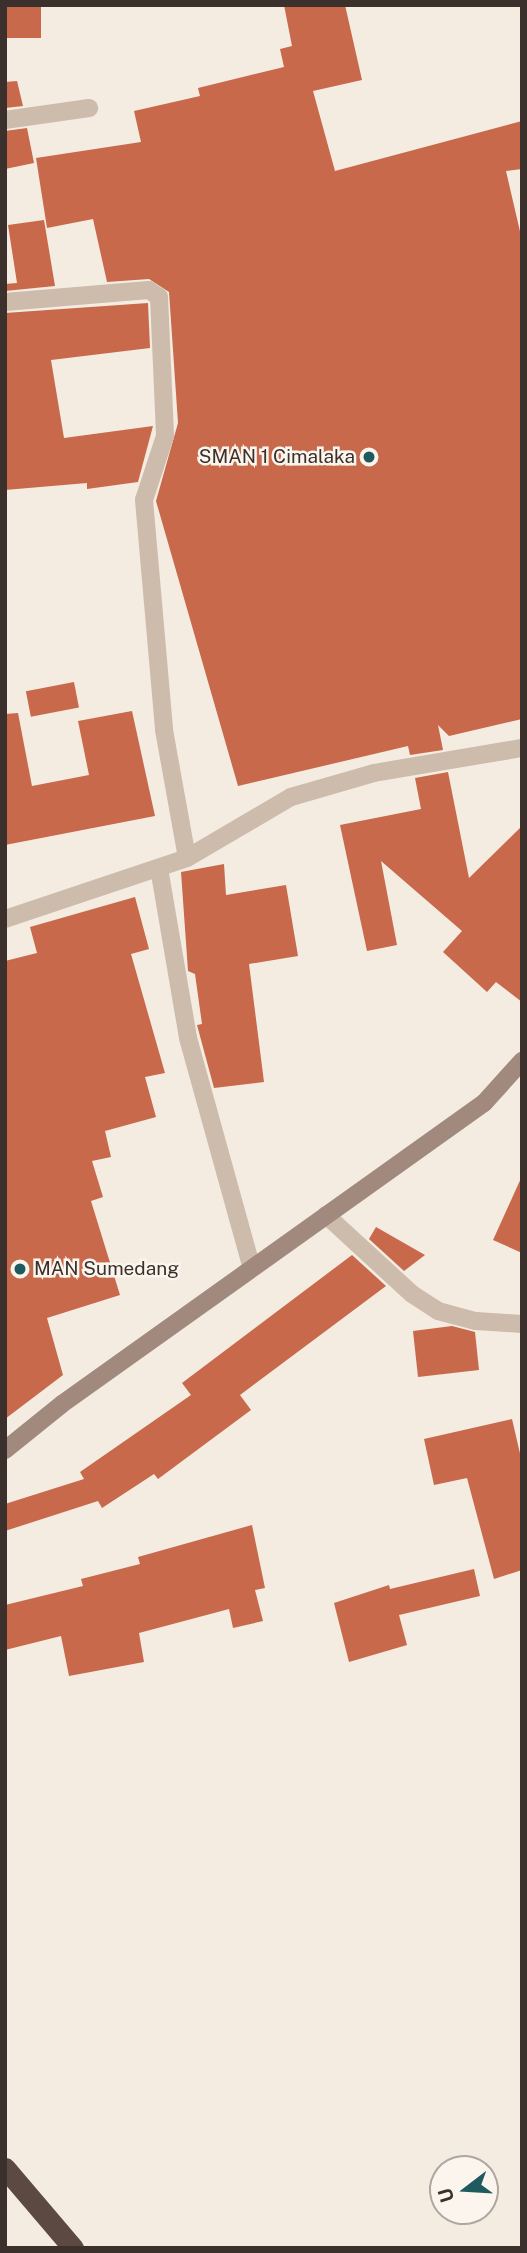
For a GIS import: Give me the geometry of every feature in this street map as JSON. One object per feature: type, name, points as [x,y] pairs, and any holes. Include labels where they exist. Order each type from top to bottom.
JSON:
[{"type":"highway","points":[[5,2168],[73,2248]]},
{"type":"street","points":[[5,120],[89,108]]},
{"type":"street","points":[[5,302],[149,290],[159,298],[165,436],[144,500],[164,730],[187,858]]},
{"type":"street","points":[[5,919],[187,858],[291,797],[374,773],[522,748]]},
{"type":"street","points":[[159,869],[188,1038],[252,1268]]},
{"type":"street","points":[[5,1450],[62,1404],[484,1103],[522,1061]]},
{"type":"street","points":[[326,1215],[412,1294],[438,1311],[475,1321],[522,1324]]},
{"type":"building","points":[[5,5],[41,5],[41,38],[5,38]]},
{"type":"building","name":"SMAN 1 Cimalaka","points":[[284,5],[345,5],[362,80],[313,91],[335,171],[522,121],[522,169],[506,171],[522,240],[522,719],[449,736],[438,725],[443,750],[410,755],[408,746],[238,786],[156,501],[178,423],[169,292],[149,279],[107,282],[93,219],[47,228],[36,158],[141,142],[134,111],[200,96],[198,88],[284,67],[280,49],[292,46]]},
{"type":"building","points":[[17,81],[23,106],[5,108],[5,82]]},
{"type":"building","points":[[27,128],[34,163],[5,169],[5,131]]},
{"type":"building","points":[[44,220],[55,286],[5,291],[5,284],[17,283],[8,225]]},
{"type":"building","points":[[148,303],[150,348],[51,360],[64,438],[153,426],[138,482],[87,489],[87,483],[5,490],[5,313]]},
{"type":"building","points":[[74,682],[79,708],[31,717],[26,691]]},
{"type":"building","points":[[132,711],[155,816],[5,845],[5,714],[18,713],[32,786],[89,775],[78,721]]},
{"type":"building","points":[[448,772],[469,878],[522,826],[522,1002],[496,982],[487,992],[443,952],[462,931],[381,861],[397,945],[367,951],[340,825],[421,809],[415,778]]},
{"type":"building","points":[[224,864],[226,895],[286,885],[298,956],[249,964],[264,1082],[214,1088],[197,1025],[202,1024],[195,974],[188,971],[181,872]]},
{"type":"building","points":[[135,897],[149,949],[131,954],[165,1073],[145,1077],[156,1117],[105,1131],[111,1157],[92,1161],[103,1197],[91,1201],[120,1295],[47,1318],[63,1375],[5,1419],[5,961],[37,953],[30,927]]},
{"type":"building","points":[[522,1176],[522,1253],[493,1240]]},
{"type":"building","points":[[376,1227],[425,1255],[404,1271],[369,1239]]},
{"type":"building","points":[[352,1255],[386,1286],[240,1395],[251,1410],[158,1479],[154,1474],[102,1508],[98,1501],[5,1531],[5,1504],[84,1479],[80,1472],[191,1395],[182,1383]]},
{"type":"building","points":[[452,1326],[475,1332],[479,1370],[418,1377],[413,1331]]},
{"type":"building","points":[[512,1419],[522,1462],[522,1570],[494,1579],[467,1478],[434,1485],[424,1439]]},
{"type":"building","points":[[252,1525],[265,1588],[255,1590],[263,1621],[233,1628],[229,1609],[139,1633],[144,1662],[69,1676],[61,1636],[5,1650],[5,1605],[83,1586],[81,1579],[140,1564],[138,1557]]},
{"type":"building","points":[[474,1569],[480,1596],[399,1615],[407,1645],[349,1662],[334,1603],[389,1585],[390,1589]]},
{"type":"place","name":"SMAN 1 Cimalaka","points":[[369,457]]},
{"type":"place","name":"MAN Sumedang","points":[[20,1269]]}]
